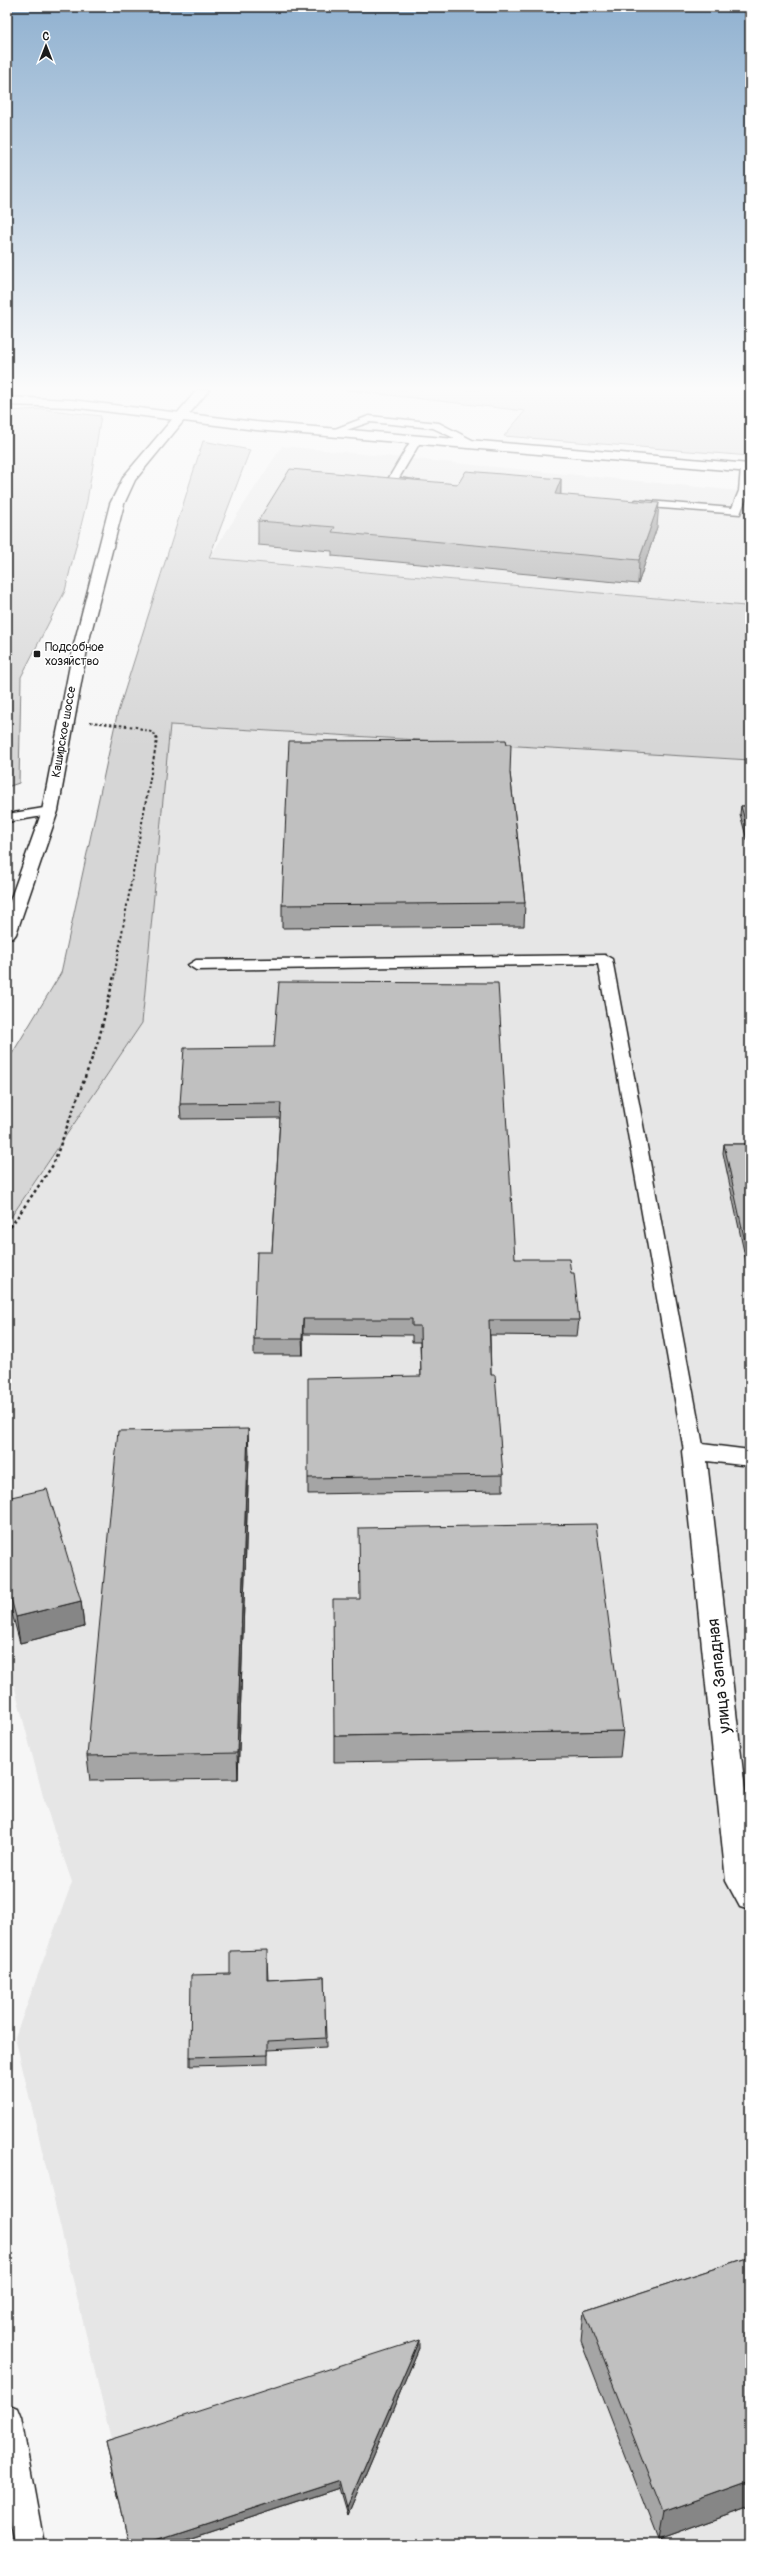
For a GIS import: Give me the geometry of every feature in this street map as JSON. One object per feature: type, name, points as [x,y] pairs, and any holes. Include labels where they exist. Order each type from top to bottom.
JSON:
[{"type":"main road","name":"Каширское шоссе","points":[[7,934],[50,811],[81,644],[116,509]]},
{"type":"main road","points":[[694,1451],[750,1458]]},
{"type":"main road","name":"улица Западная","points":[[694,1451],[742,1881],[750,1898]]},
{"type":"lane","points":[[704,509],[736,512],[737,509]]},
{"type":"lane","points":[[7,818],[50,811]]},
{"type":"lane","points":[[196,965],[605,959],[694,1451]]},
{"type":"lane","points":[[7,2418],[28,2544]]},
{"type":"path","points":[[7,1232],[53,1165],[99,1040],[114,976],[157,740],[154,733],[136,727],[66,720]]},
{"type":"shaded area","points":[[7,509],[85,509],[65,591],[21,677],[19,783],[7,787]]},
{"type":"shaded area","points":[[182,509],[228,509],[209,558],[745,606],[750,585],[750,760],[170,725],[142,1023],[7,1223],[7,1062],[61,973],[117,715]]},
{"type":"shaded area","points":[[241,509],[750,509],[750,585],[745,606],[209,558]]},
{"type":"shaded area","points":[[169,725],[750,760],[750,2544],[136,2544],[15,2037],[72,1882],[45,1804],[7,1658],[7,1223],[142,1023]]},
{"type":"building","points":[[265,509],[657,509],[639,560],[332,532],[335,527],[258,521]]},
{"type":"building","points":[[506,740],[507,744],[511,744],[510,773],[525,903],[282,905],[289,741]]},
{"type":"building","points":[[741,806],[750,806],[750,839]]},
{"type":"building","points":[[279,982],[498,983],[515,1259],[569,1259],[571,1273],[574,1273],[579,1320],[489,1320],[491,1375],[495,1375],[503,1475],[308,1478],[308,1378],[421,1376],[420,1326],[412,1326],[412,1319],[303,1319],[302,1339],[254,1339],[257,1252],[272,1252],[281,1103],[180,1104],[184,1048],[274,1047]]},
{"type":"building","points":[[724,1144],[750,1144],[750,1265]]},
{"type":"building","points":[[248,1429],[237,1753],[87,1756],[118,1431]]},
{"type":"building","points":[[47,1489],[81,1601],[16,1617],[7,1584],[7,1498]]},
{"type":"building","points":[[596,1524],[623,1731],[334,1736],[333,1599],[360,1599],[359,1528]]},
{"type":"building","points":[[267,1950],[267,1980],[324,1977],[326,2038],[268,2041],[268,2055],[190,2057],[191,1975],[230,1974],[230,1951]]},
{"type":"building","points":[[750,2257],[750,2481],[663,2512],[584,2311]]},
{"type":"building","points":[[419,2340],[347,2507],[340,2480],[144,2544],[129,2544],[106,2441]]},
{"type":"place","name":"Подсобное хозяйство","points":[[37,654]]}]
